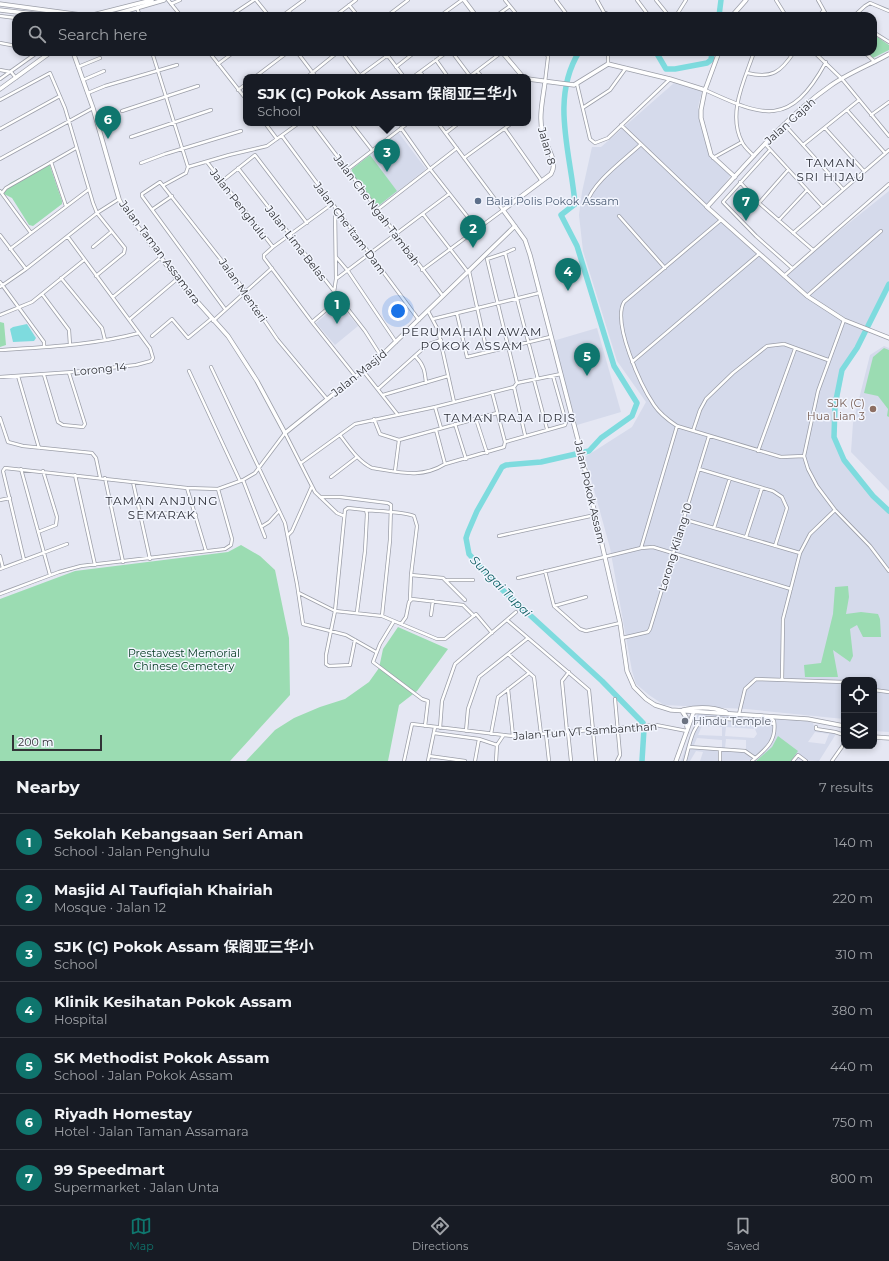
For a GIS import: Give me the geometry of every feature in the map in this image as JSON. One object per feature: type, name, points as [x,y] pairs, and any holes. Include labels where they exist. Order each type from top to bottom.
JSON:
[{"type":"street","points":[[103,12],[152,0]]},
{"type":"street","points":[[123,12],[164,0]]},
{"type":"street","points":[[168,0],[178,12]]},
{"type":"street","points":[[171,4],[180,0]]},
{"type":"street","points":[[236,12],[255,0],[266,12]]},
{"type":"street","points":[[289,11],[304,0]]},
{"type":"street","points":[[340,12],[356,0]]},
{"type":"street","points":[[393,12],[408,0]]},
{"type":"street","points":[[446,12],[463,0],[473,12]]},
{"type":"street","points":[[506,0],[515,12]]},
{"type":"street","points":[[556,0],[565,12]]},
{"type":"street","points":[[597,0],[605,12]]},
{"type":"street","points":[[637,0],[646,12]]},
{"type":"street","points":[[656,0],[666,12]]},
{"type":"street","points":[[678,12],[686,0]]},
{"type":"street","points":[[736,12],[746,0]]},
{"type":"street","points":[[776,0],[784,12]]},
{"type":"street","points":[[818,0],[823,11]]},
{"type":"street","points":[[858,12],[870,3],[889,11]]},
{"type":"street","points":[[0,4],[58,12]]},
{"type":"street","points":[[350,5],[355,12]]},
{"type":"street","points":[[502,12],[510,6]]},
{"type":"street","points":[[137,8],[138,12]]},
{"type":"street","points":[[0,10],[17,12]]},
{"type":"street","points":[[0,16],[12,18]]},
{"type":"street","points":[[877,34],[889,42]]},
{"type":"street","points":[[0,43],[12,45]]},
{"type":"street","name":"Jalan Gajah","points":[[707,207],[784,124],[825,90],[857,70],[889,54]]},
{"type":"street","points":[[0,79],[33,56]]},
{"type":"street","points":[[0,89],[46,56]]},
{"type":"street","name":"Jalan Taman Assamara","points":[[74,56],[93,108],[119,199],[177,279],[212,320],[228,336],[252,374],[285,433]]},
{"type":"street","points":[[154,56],[188,167],[186,173],[164,185]]},
{"type":"street","points":[[212,56],[243,96]]},
{"type":"street","points":[[218,64],[229,56]]},
{"type":"street","points":[[259,74],[283,56]]},
{"type":"street","points":[[300,56],[312,73],[333,56]]},
{"type":"street","points":[[345,56],[358,74]]},
{"type":"street","points":[[362,74],[386,56]]},
{"type":"street","points":[[388,56],[402,74]]},
{"type":"street","points":[[396,67],[410,56]]},
{"type":"street","points":[[417,74],[442,56]]},
{"type":"street","points":[[455,56],[467,74]]},
{"type":"street","points":[[473,74],[497,56]]},
{"type":"street","points":[[505,56],[520,74]]},
{"type":"street","points":[[545,82],[548,56]]},
{"type":"street","points":[[608,56],[608,64]]},
{"type":"street","points":[[718,56],[705,90],[701,118],[707,143],[713,158],[734,177]]},
{"type":"street","points":[[753,56],[737,104],[737,123],[742,142],[754,156]]},
{"type":"street","points":[[747,73],[768,76],[784,66],[791,56]]},
{"type":"street","points":[[819,56],[842,79],[889,136]]},
{"type":"street","points":[[868,56],[875,62]]},
{"type":"street","points":[[78,67],[100,58]]},
{"type":"street","points":[[436,60],[446,74]]},
{"type":"street","points":[[531,80],[568,85],[577,84],[608,64],[670,79],[705,90],[758,112],[774,112],[790,105],[810,88],[826,62]]},
{"type":"street","points":[[88,93],[177,64]]},
{"type":"street","points":[[584,107],[610,90],[626,68]]},
{"type":"street","points":[[0,70],[11,72],[16,78]]},
{"type":"street","points":[[82,80],[104,71]]},
{"type":"street","points":[[0,98],[50,73],[60,96],[88,190],[97,213],[124,248],[124,253],[96,276]]},
{"type":"street","points":[[577,84],[584,107],[588,134],[592,142],[604,141],[670,79]]},
{"type":"street","name":"Jalan 8","points":[[503,210],[551,174],[554,165],[540,124],[545,82]]},
{"type":"street","points":[[122,111],[198,86]]},
{"type":"street","points":[[238,90],[243,86]]},
{"type":"street","points":[[0,129],[60,96]]},
{"type":"street","points":[[803,145],[859,100]]},
{"type":"street","points":[[871,116],[889,102]]},
{"type":"street","points":[[0,159],[93,108]]},
{"type":"street","points":[[131,137],[211,110]]},
{"type":"street","points":[[847,110],[885,153]]},
{"type":"street","points":[[784,124],[843,189]]},
{"type":"street","points":[[621,125],[640,145],[721,220],[807,296],[844,320],[889,338]]},
{"type":"street","points":[[267,126],[277,139]]},
{"type":"street","points":[[188,167],[229,154],[263,147],[282,136],[295,126]]},
{"type":"street","name":"Jalan Che Ngah Tambah","points":[[314,126],[443,296]]},
{"type":"street","points":[[353,126],[372,150]]},
{"type":"street","points":[[347,170],[404,126]]},
{"type":"street","points":[[422,270],[503,210],[440,126]]},
{"type":"street","points":[[446,133],[455,126]]},
{"type":"street","points":[[464,158],[508,126]]},
{"type":"street","points":[[401,128],[430,169],[478,230]]},
{"type":"street","points":[[825,128],[864,171]]},
{"type":"street","points":[[505,129],[542,180]]},
{"type":"street","points":[[141,163],[241,131]]},
{"type":"street","name":"Jalan Che Itam Dam","points":[[282,136],[419,320]]},
{"type":"street","points":[[713,158],[742,142]]},
{"type":"street","points":[[765,144],[822,206]]},
{"type":"street","points":[[587,203],[589,196],[595,187],[640,145]]},
{"type":"street","points":[[31,233],[1,192],[76,148]]},
{"type":"street","points":[[377,210],[457,148]]},
{"type":"street","name":"Jalan Gajah","points":[[770,150],[724,200],[724,205],[792,268]]},
{"type":"street","points":[[793,233],[822,206],[889,150]]},
{"type":"street","points":[[220,182],[254,155],[307,223]]},
{"type":"street","points":[[51,162],[66,206]]},
{"type":"street","name":"Jalan Penghulu","points":[[207,162],[220,182],[273,247],[263,256],[312,322],[356,377]]},
{"type":"street","name":"Jalan Lima Belas","points":[[238,168],[366,331],[381,356]]},
{"type":"street","points":[[759,203],[788,170]]},
{"type":"street","name":"Jalan Menteri","points":[[153,210],[142,194],[160,182],[164,185],[245,291],[278,339],[327,399]]},
{"type":"street","points":[[740,182],[759,203],[813,250]]},
{"type":"street","points":[[784,276],[889,184]]},
{"type":"street","points":[[10,249],[88,190]]},
{"type":"street","points":[[779,220],[807,190]]},
{"type":"street","points":[[336,279],[449,194]]},
{"type":"street","points":[[172,196],[153,210],[225,309]]},
{"type":"street","points":[[1,287],[68,237],[97,213],[119,199]]},
{"type":"street","points":[[273,247],[332,204]]},
{"type":"street","points":[[334,292],[336,279],[335,209]]},
{"type":"street","name":"Jalan Pokok Assam","points":[[503,210],[520,234],[530,255],[581,453],[620,623],[628,671],[634,687],[646,699],[655,705],[676,711]]},
{"type":"street","points":[[423,214],[468,272],[487,352]]},
{"type":"street","points":[[619,216],[665,268]]},
{"type":"street","points":[[721,220],[628,298],[621,307],[620,312],[632,362],[654,406],[666,419],[677,426],[786,458],[804,456]]},
{"type":"street","name":"Jalan Masjid","points":[[285,433],[327,399],[364,372],[515,226]]},
{"type":"street","points":[[510,231],[520,234]]},
{"type":"street","points":[[807,296],[881,231]]},
{"type":"street","points":[[93,248],[112,232]]},
{"type":"street","points":[[0,235],[26,269]]},
{"type":"street","name":"Lorong 14","points":[[0,377],[69,373],[148,363],[152,358],[152,351],[140,333],[68,237]]},
{"type":"street","points":[[514,249],[487,259],[517,383]]},
{"type":"street","points":[[505,253],[538,379]]},
{"type":"street","points":[[632,362],[759,254]]},
{"type":"street","points":[[113,297],[161,257]]},
{"type":"street","points":[[336,257],[348,271],[396,342]]},
{"type":"street","points":[[0,315],[19,308],[42,294],[84,260]]},
{"type":"street","points":[[152,336],[172,319],[188,338],[212,320],[272,268]]},
{"type":"street","points":[[61,278],[102,328],[105,340]]},
{"type":"street","points":[[130,320],[177,279]]},
{"type":"street","points":[[0,282],[1,287],[19,308],[44,342],[44,347]]},
{"type":"street","points":[[433,319],[539,293]]},
{"type":"street","points":[[42,294],[69,330],[70,345]]},
{"type":"street","points":[[312,322],[340,298]]},
{"type":"street","points":[[428,311],[433,319],[440,340],[454,402]]},
{"type":"street","points":[[457,314],[467,357],[550,337]]},
{"type":"street","points":[[844,320],[828,360],[818,391],[804,456],[808,469],[817,486],[835,510],[858,532],[889,571]]},
{"type":"street","points":[[0,350],[70,345],[140,333]]},
{"type":"street","points":[[378,389],[416,357],[427,345],[440,340]]},
{"type":"street","points":[[442,349],[464,343]]},
{"type":"street","points":[[693,431],[700,410],[706,399],[764,347],[784,344],[828,360]]},
{"type":"street","points":[[758,451],[795,349]]},
{"type":"street","points":[[416,357],[422,363],[426,383]]},
{"type":"street","points":[[212,367],[260,469],[288,535],[299,593],[303,624],[346,635],[376,652]]},
{"type":"street","points":[[189,371],[241,481],[265,537]]},
{"type":"street","points":[[364,372],[398,415]]},
{"type":"street","points":[[44,375],[58,422],[63,425],[83,427],[85,424],[69,373]]},
{"type":"street","points":[[301,463],[354,424],[435,407],[514,386],[517,383],[561,374]]},
{"type":"street","points":[[18,376],[39,448]]},
{"type":"street","points":[[383,395],[448,376]]},
{"type":"street","points":[[505,442],[565,425],[566,422],[553,376]]},
{"type":"street","points":[[534,380],[547,429]]},
{"type":"street","points":[[514,386],[526,435]]},
{"type":"street","points":[[340,434],[357,457],[372,468],[420,474],[436,470],[445,464],[504,447],[505,442],[492,392]]},
{"type":"street","points":[[435,407],[441,428]]},
{"type":"street","points":[[374,419],[380,434],[399,440],[497,413]]},
{"type":"street","points":[[0,418],[8,442],[39,448],[92,453],[96,458],[100,478]]},
{"type":"street","points":[[476,419],[487,453]]},
{"type":"street","points":[[456,424],[466,459]]},
{"type":"street","points":[[641,548],[677,426]]},
{"type":"street","points":[[436,430],[445,464]]},
{"type":"street","points":[[24,560],[5,468],[187,488],[218,489],[241,481],[260,469],[285,433],[319,497],[337,513],[344,516]]},
{"type":"street","name":"Lorong Kilang 10","points":[[622,638],[648,632],[650,628],[709,436]]},
{"type":"street","points":[[395,471],[399,440]]},
{"type":"street","points":[[332,477],[357,457]]},
{"type":"street","points":[[21,469],[50,576]]},
{"type":"street","points":[[699,469],[778,494],[786,504],[787,508],[775,546]]},
{"type":"street","points":[[38,532],[56,525],[58,518],[43,472]]},
{"type":"street","points":[[75,475],[95,565]]},
{"type":"street","points":[[105,478],[123,562]]},
{"type":"street","points":[[714,528],[730,478]]},
{"type":"street","points":[[133,482],[150,559]]},
{"type":"street","points":[[288,535],[292,530],[312,485]]},
{"type":"street","points":[[187,488],[206,551]]},
{"type":"street","points":[[746,537],[762,488]]},
{"type":"street","points":[[0,594],[81,566],[225,549],[232,543],[218,489]]},
{"type":"street","points":[[319,497],[340,497],[388,503],[391,506],[392,514],[382,616]]},
{"type":"street","points":[[0,500],[10,498]]},
{"type":"street","points":[[355,640],[350,666],[330,666],[326,662],[330,631],[335,611],[346,508],[392,514],[411,514],[416,519],[410,600],[406,617],[401,624]]},
{"type":"street","points":[[357,612],[365,551],[366,510]]},
{"type":"street","points":[[782,680],[783,619],[800,553],[810,534],[835,510]]},
{"type":"street","points":[[261,527],[269,522],[279,511]]},
{"type":"street","points":[[139,512],[196,515]]},
{"type":"street","points":[[499,536],[595,515]]},
{"type":"street","points":[[683,519],[800,553]]},
{"type":"street","points":[[0,556],[1,569],[67,544]]},
{"type":"street","points":[[518,578],[641,548],[653,547],[791,589]]},
{"type":"street","points":[[545,571],[554,606],[580,629],[586,631],[620,623]]},
{"type":"street","points":[[411,575],[440,577],[446,580],[465,600]]},
{"type":"street","points":[[446,580],[473,580]]},
{"type":"street","points":[[299,593],[335,611],[357,612],[382,616],[441,640],[474,616]]},
{"type":"street","points":[[554,606],[586,597]]},
{"type":"street","points":[[410,600],[463,605],[474,616],[476,614],[492,633]]},
{"type":"street","points":[[431,615],[433,601]]},
{"type":"street","points":[[440,728],[442,701],[455,664],[516,612]]},
{"type":"street","points":[[507,620],[589,690],[596,761]]},
{"type":"street","points":[[394,621],[376,652],[373,660],[374,664],[422,699],[428,701],[425,726]]},
{"type":"street","points":[[466,731],[468,709],[479,678],[528,638]]},
{"type":"street","points":[[508,654],[534,677],[542,734]]},
{"type":"street","points":[[569,672],[562,681],[571,761]]},
{"type":"street","points":[[491,734],[498,697],[529,673]]},
{"type":"street","points":[[739,715],[743,694],[752,681],[756,679],[841,682]]},
{"type":"street","points":[[508,689],[513,736]]},
{"type":"street","points":[[877,690],[889,692]]},
{"type":"street","points":[[615,699],[620,755],[617,761]]},
{"type":"street","points":[[676,711],[694,708],[721,710],[731,714]]},
{"type":"street","points":[[676,711],[808,718],[823,720],[841,725]]},
{"type":"street","points":[[682,711],[686,717],[687,730]]},
{"type":"street","points":[[676,761],[694,711]]},
{"type":"street","points":[[752,761],[770,745],[775,735],[774,724],[770,717]]},
{"type":"street","points":[[774,724],[783,717]]},
{"type":"street","points":[[808,718],[814,722],[816,729],[841,734]]},
{"type":"street","points":[[685,761],[696,726],[702,719],[762,721],[774,724]]},
{"type":"street","points":[[816,727],[823,720]]},
{"type":"street","name":"Jalan Tun VT Sambanthan","points":[[404,761],[412,724],[502,736],[665,725],[687,730]]},
{"type":"street","points":[[428,761],[435,727]]},
{"type":"street","points":[[434,733],[479,740],[497,745]]},
{"type":"street","points":[[546,734],[549,761]]},
{"type":"street","points":[[496,761],[497,745],[502,736]]},
{"type":"street","points":[[877,737],[889,738]]},
{"type":"street","points":[[475,761],[479,740]]},
{"type":"street","points":[[689,748],[745,751],[755,758]]},
{"type":"street","points":[[832,761],[841,748]]},
{"type":"street","points":[[720,750],[720,761]]},
{"type":"street","points":[[793,761],[798,755],[806,761]]},
{"type":"street","points":[[429,756],[465,761]]},
{"type":"shaded area","points":[[674,83],[702,91],[698,107],[708,152],[731,175],[708,206],[784,275],[889,191],[889,280],[844,369],[833,438],[842,460],[889,512],[889,732],[877,731],[877,677],[841,677],[841,719],[746,709],[664,705],[636,684],[632,671],[610,548],[585,457],[632,427],[646,402],[617,361],[583,251],[579,215],[582,192],[592,147],[601,147]]},
{"type":"shaded area","points":[[398,132],[426,169],[377,208],[351,175],[352,168]]},
{"type":"shaded area","points":[[339,303],[358,326],[335,345],[316,323]]},
{"type":"shaded area","points":[[597,328],[621,412],[577,425],[553,341]]},
{"type":"shaded area","name":"SJK (C) Hua Lian 3","points":[[884,346],[889,348],[889,491],[851,452],[853,423],[870,355]]},
{"type":"shaded area","points":[[698,713],[804,720],[813,723],[815,730],[833,732],[841,735],[841,736],[836,734],[819,761],[700,761],[703,752],[696,751],[690,761],[681,761]],"holes":[[[702,726],[722,727],[722,736],[698,735]],[[726,727],[755,729],[757,734],[754,738],[725,736]],[[815,732],[829,734],[825,744],[808,742]],[[697,738],[722,740],[722,749],[697,747],[694,745]],[[726,739],[746,740],[745,750],[725,748]]]},
{"type":"green space","points":[[877,37],[889,45],[889,50],[877,56]]},
{"type":"green space","points":[[370,155],[397,191],[377,207],[351,175],[352,169]]},
{"type":"green space","points":[[49,163],[62,204],[33,226],[29,225],[12,198],[2,193],[10,183]]},
{"type":"green space","points":[[0,322],[4,323],[6,345],[0,347]]},
{"type":"green space","points":[[884,348],[889,350],[889,417],[887,416],[888,409],[878,396],[864,393],[873,357]]},
{"type":"green space","name":"Prestavest Memorial Chinese Cemetery","points":[[241,545],[260,556],[275,570],[289,638],[290,695],[230,761],[0,761],[0,599],[75,571],[228,552]]},
{"type":"green space","points":[[848,586],[849,597],[846,614],[861,612],[878,614],[880,619],[881,637],[863,637],[857,625],[850,629],[853,656],[850,662],[833,650],[838,677],[805,677],[804,665],[821,663],[833,614],[835,587]]},
{"type":"green space","points":[[398,627],[448,649],[417,691],[399,705],[388,761],[246,761],[275,730],[294,718],[320,707],[345,699],[369,682],[379,668],[383,649]]},
{"type":"green space","points":[[778,736],[798,751],[791,761],[756,761],[772,747]]},
{"type":"water","points":[[27,324],[36,338],[34,341],[13,342],[10,329]]},
{"type":"waterway","name":"Sungai Tupai","points":[[720,12],[721,0]]},
{"type":"waterway","name":"Sungai Tupai","points":[[577,56],[570,70],[564,108],[567,146],[575,204],[561,215],[577,246],[614,366],[637,403],[632,416],[601,438],[589,451],[541,462],[506,465],[502,467],[477,511],[466,538],[469,554],[496,584],[602,681],[643,723]]},
{"type":"waterway","name":"Sungai Tupai","points":[[658,56],[666,69],[675,69],[707,63],[711,60],[712,56]]},
{"type":"waterway","points":[[889,284],[857,348],[842,370],[835,405],[834,437],[844,460],[873,496],[889,511]]},
{"type":"waterway","name":"Sungai Tupai","points":[[642,761],[644,729]]},
{"type":"place","name":"Riyadh Homestay","points":[[108,139]]},
{"type":"place","name":"SJK (C) Pokok Assam 保阁亚三华小","points":[[387,172]]},
{"type":"place","name":"Balai Polis Pokok Assam","points":[[478,201]]},
{"type":"place","name":"99 Speedmart","points":[[746,221]]},
{"type":"place","name":"Masjid Al Taufiqiah Khairiah","points":[[473,248]]},
{"type":"place","name":"Klinik Kesihatan Pokok Assam","points":[[568,291]]},
{"type":"place","name":"Sekolah Kebangsaan Seri Aman","points":[[337,324]]},
{"type":"place","name":"SK Methodist Pokok Assam","points":[[587,376]]},
{"type":"place","name":"SJK (C) Hua Lian 3","points":[[873,409]]},
{"type":"place","name":"Hindu Temple","points":[[685,721]]},
{"type":"district","name":"TAMAN SRI HIJAU","points":[[831,169]]},
{"type":"district","name":"PERUMAHAN AWAM POKOK ASSAM","points":[[472,338]]},
{"type":"district","name":"TAMAN RAJA IDRIS","points":[[510,417]]},
{"type":"district","name":"TAMAN ANJUNG SEMARAK","points":[[162,507]]}]
